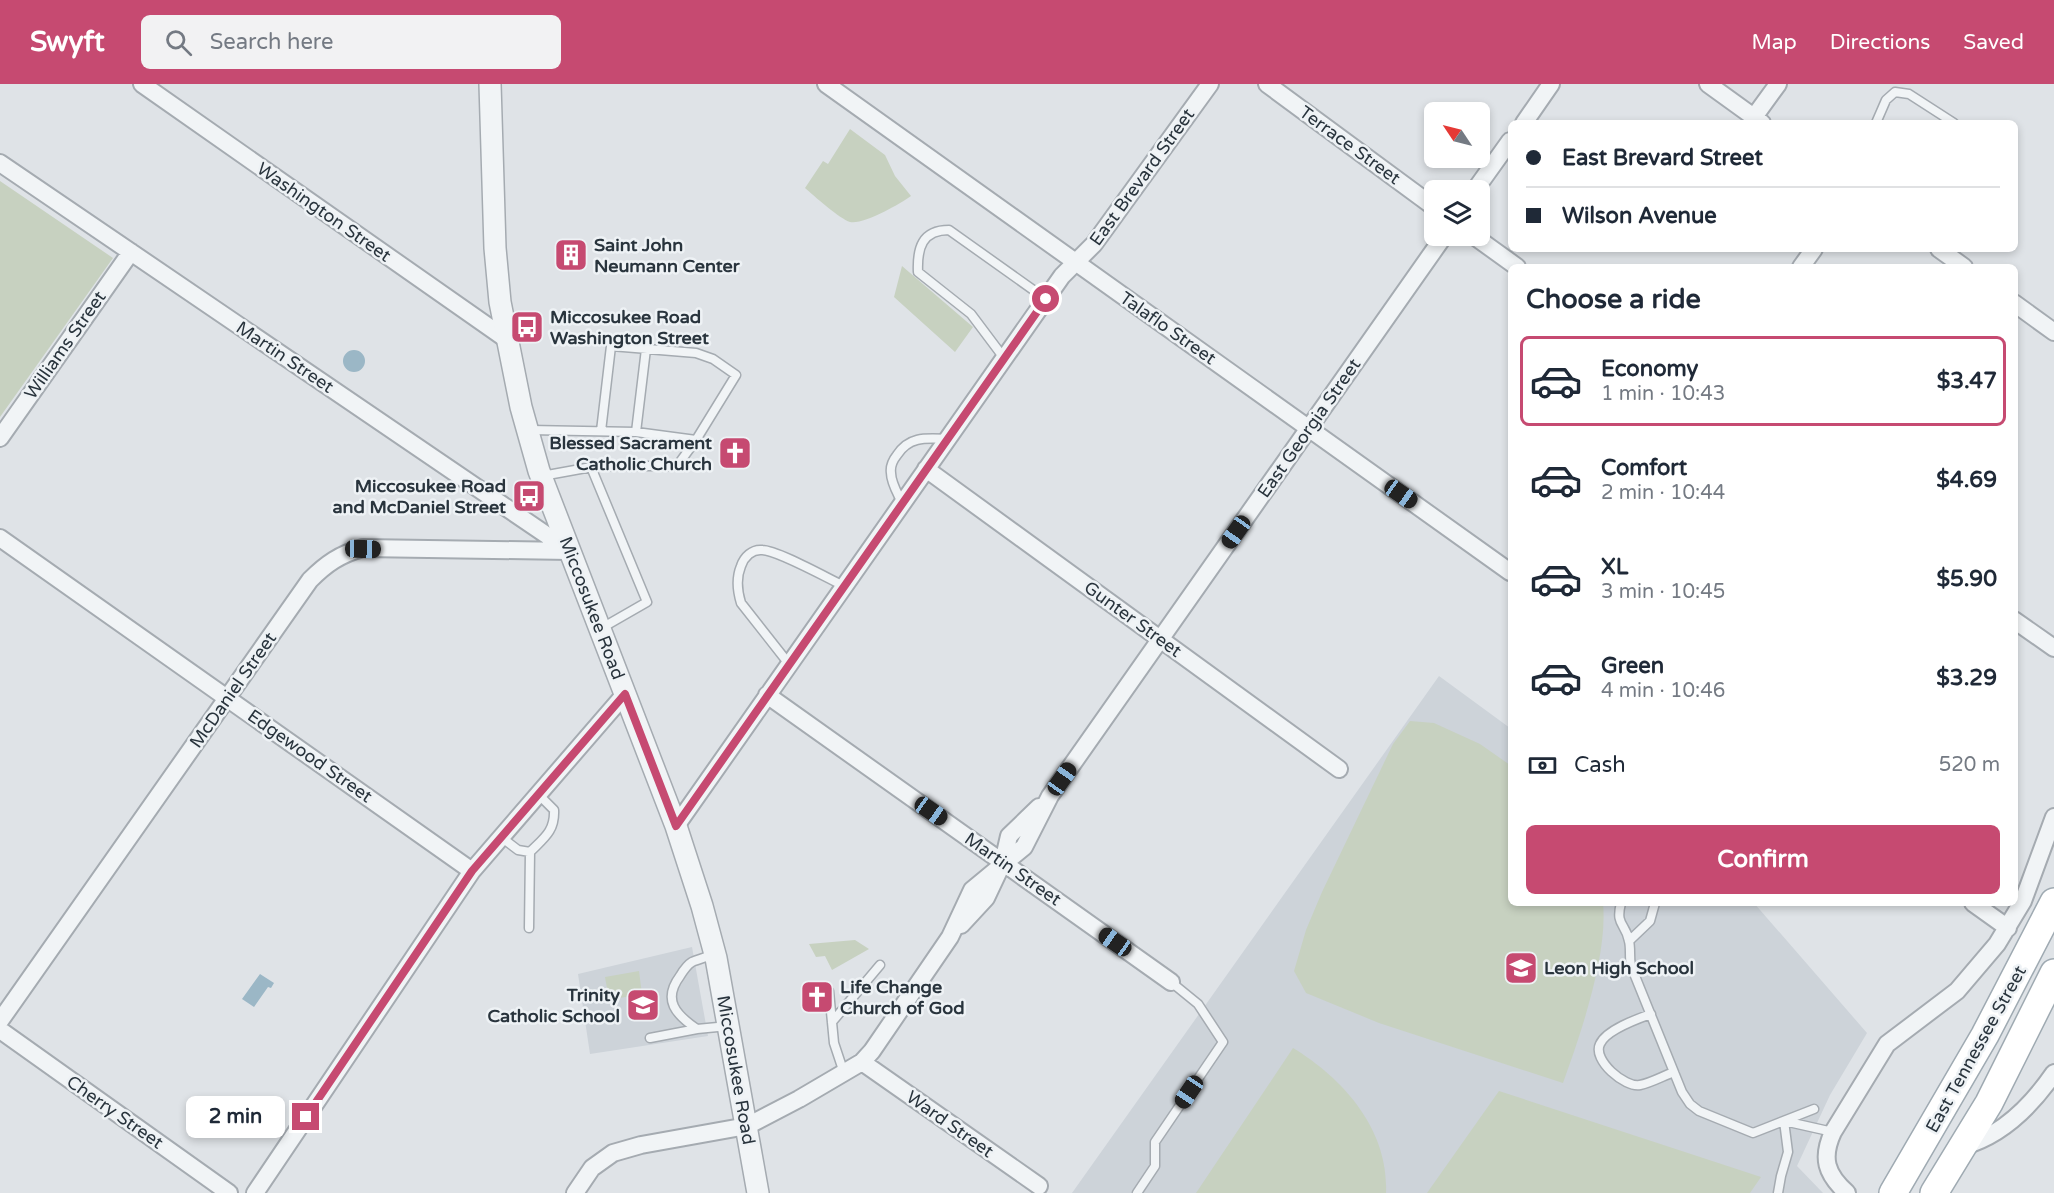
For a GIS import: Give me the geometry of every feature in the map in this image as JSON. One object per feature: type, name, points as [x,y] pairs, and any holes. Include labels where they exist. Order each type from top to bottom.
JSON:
[{"type":"main road","name":"East Tennessee Street","points":[[1893,1193],[1985,1035],[2054,902]]},
{"type":"main road","name":"East Tennessee Street","points":[[1944,1184],[2010,1063],[2054,973]]},
{"type":"street","name":"Washington Street","points":[[142,84],[506,339]]},
{"type":"street","name":"Miccosukee Road","points":[[490,84],[495,248],[500,302],[527,430],[541,476],[676,826],[702,906],[715,954],[758,1193]]},
{"type":"street","name":"Talaflo Street","points":[[826,84],[1508,572]]},
{"type":"street","name":"East Brevard Street","points":[[676,826],[1062,276],[1094,244],[1210,84]]},
{"type":"street","name":"Terrace Street","points":[[1267,84],[1424,200]]},
{"type":"street","points":[[1526,120],[1551,84]]},
{"type":"street","points":[[1708,84],[1758,120],[1778,84]]},
{"type":"street","points":[[1482,180],[1508,144]]},
{"type":"street","name":"Martin Street","points":[[0,163],[570,551]]},
{"type":"street","name":"East Georgia Street","points":[[575,1193],[592,1168],[613,1153],[641,1145],[747,1126],[862,1062],[872,1051],[950,937],[986,898],[1003,862],[1024,847],[1050,796],[1437,246]]},
{"type":"street","points":[[1488,246],[1513,264]]},
{"type":"street","name":"Williams Street","points":[[0,438],[131,252]]},
{"type":"street","points":[[1943,252],[1960,264]]},
{"type":"street","points":[[2018,306],[2054,332]]},
{"type":"street","name":"Gunter Street","points":[[926,469],[1339,769]]},
{"type":"street","name":"Edgewood Street","points":[[0,538],[472,871]]},
{"type":"street","name":"McDaniel Street","points":[[0,1021],[310,580],[336,557],[363,549],[570,551]]},
{"type":"street","points":[[2018,623],[2054,648]]},
{"type":"street","points":[[255,1193],[472,871],[625,694]]},
{"type":"street","name":"Martin Street","points":[[767,695],[1171,982]]},
{"type":"street","points":[[1847,1193],[1834,1178],[1826,1161],[1827,1148],[1833,1132],[1887,1044],[1957,992],[2008,928],[2026,892],[2054,817]]},
{"type":"street","points":[[1977,906],[2008,928]]},
{"type":"street","name":"Cherry Street","points":[[0,1030],[229,1193]]},
{"type":"street","name":"Ward Street","points":[[862,1062],[1039,1186]]},
{"type":"street","name":"East Tennessee Street","points":[[1964,1146],[1985,1138],[2007,1124],[2035,1099],[2054,1073]]},
{"type":"lane","points":[[1877,120],[1886,100],[1894,92],[1909,94],[1949,120]]},
{"type":"lane","points":[[1004,358],[971,314],[918,272],[917,257],[923,241],[935,230],[949,230],[1046,299]]},
{"type":"lane","points":[[541,476],[591,467],[677,466],[736,375],[713,358],[696,353],[611,346],[601,431]]},
{"type":"lane","points":[[636,432],[646,349]]},
{"type":"lane","points":[[527,430],[636,432],[696,440]]},
{"type":"lane","points":[[902,503],[892,482],[890,471],[898,452],[908,442],[921,438],[947,439]]},
{"type":"lane","points":[[591,467],[647,602],[599,629]]},
{"type":"lane","points":[[789,664],[741,603],[738,573],[742,561],[750,553],[761,549],[774,552],[844,586]]},
{"type":"lane","points":[[529,928],[530,852],[554,824],[554,810],[538,794]]},
{"type":"lane","points":[[501,837],[518,850],[530,852]]},
{"type":"lane","points":[[1620,906],[1618,918],[1629,941],[1631,966],[1674,1072],[1690,1104],[1699,1111],[1753,1133],[1814,1109]]},
{"type":"lane","points":[[1629,941],[1650,921],[1654,906]]},
{"type":"lane","points":[[698,1029],[682,1017],[670,996],[672,988],[690,963],[715,954]]},
{"type":"lane","points":[[832,1022],[880,965]]},
{"type":"lane","points":[[1137,1193],[1155,1166],[1155,1142],[1223,1042],[1198,1004],[1171,982]]},
{"type":"lane","points":[[829,991],[834,1043],[844,1073]]},
{"type":"lane","points":[[1651,1014],[1629,1022],[1604,1038],[1600,1043],[1599,1053],[1606,1067],[1631,1085],[1638,1086],[1674,1072]]},
{"type":"lane","points":[[650,1038],[728,1026]]},
{"type":"lane","points":[[1784,1121],[1833,1132]]},
{"type":"lane","points":[[1778,1193],[1788,1152],[1784,1121]]},
{"type":"shaded area","name":"Leon High School","points":[[1439,676],[1508,727],[1508,906],[1757,906],[1867,1033],[1830,1095],[1797,1166],[1823,1193],[1072,1193]]},
{"type":"shaded area","name":"Trinity Catholic School","points":[[692,947],[708,1036],[590,1054],[578,974]]},
{"type":"green space","points":[[850,129],[885,155],[895,176],[911,196],[881,213],[856,222],[850,222],[840,216],[805,188],[823,161],[828,164]]},
{"type":"green space","points":[[0,181],[113,258],[0,417]]},
{"type":"green space","points":[[902,266],[973,327],[955,352],[894,297]]},
{"type":"green space","points":[[1410,721],[1434,723],[1480,744],[1508,764],[1508,906],[1603,906],[1601,946],[1592,994],[1563,1083],[1379,1023],[1306,993],[1294,971],[1306,930],[1322,892],[1393,744]]},
{"type":"green space","points":[[855,940],[869,949],[832,970],[825,956],[816,957],[809,944]]},
{"type":"green space","points":[[639,971],[642,994],[609,1000],[605,977]]},
{"type":"green space","points":[[1293,1048],[1329,1075],[1360,1108],[1380,1148],[1385,1170],[1386,1193],[1196,1193]]},
{"type":"green space","points":[[1499,1091],[1761,1177],[1750,1193],[1427,1193]]},
{"type":"water","points":[[354,350],[362,353],[365,361],[362,369],[354,372],[346,369],[343,361],[346,353]]},
{"type":"water","points":[[260,974],[274,983],[271,988],[268,987],[254,1007],[242,999]]},
{"type":"place","name":"Saint John Neumann Center","points":[[571,255]]},
{"type":"place","name":"Miccosukee Road Washington Street","points":[[527,327]]},
{"type":"place","name":"Blessed Sacrament Catholic Church","points":[[735,453]]},
{"type":"place","name":"Miccosukee Road and McDaniel Street","points":[[529,496]]},
{"type":"place","name":"Leon High School","points":[[1521,968]]},
{"type":"place","name":"Life Change Church of God","points":[[817,997]]},
{"type":"place","name":"Trinity Catholic School","points":[[643,1005]]},
{"type":"route","points":[[306,1117],[472,871],[625,694],[676,826],[1046,299]]}]
